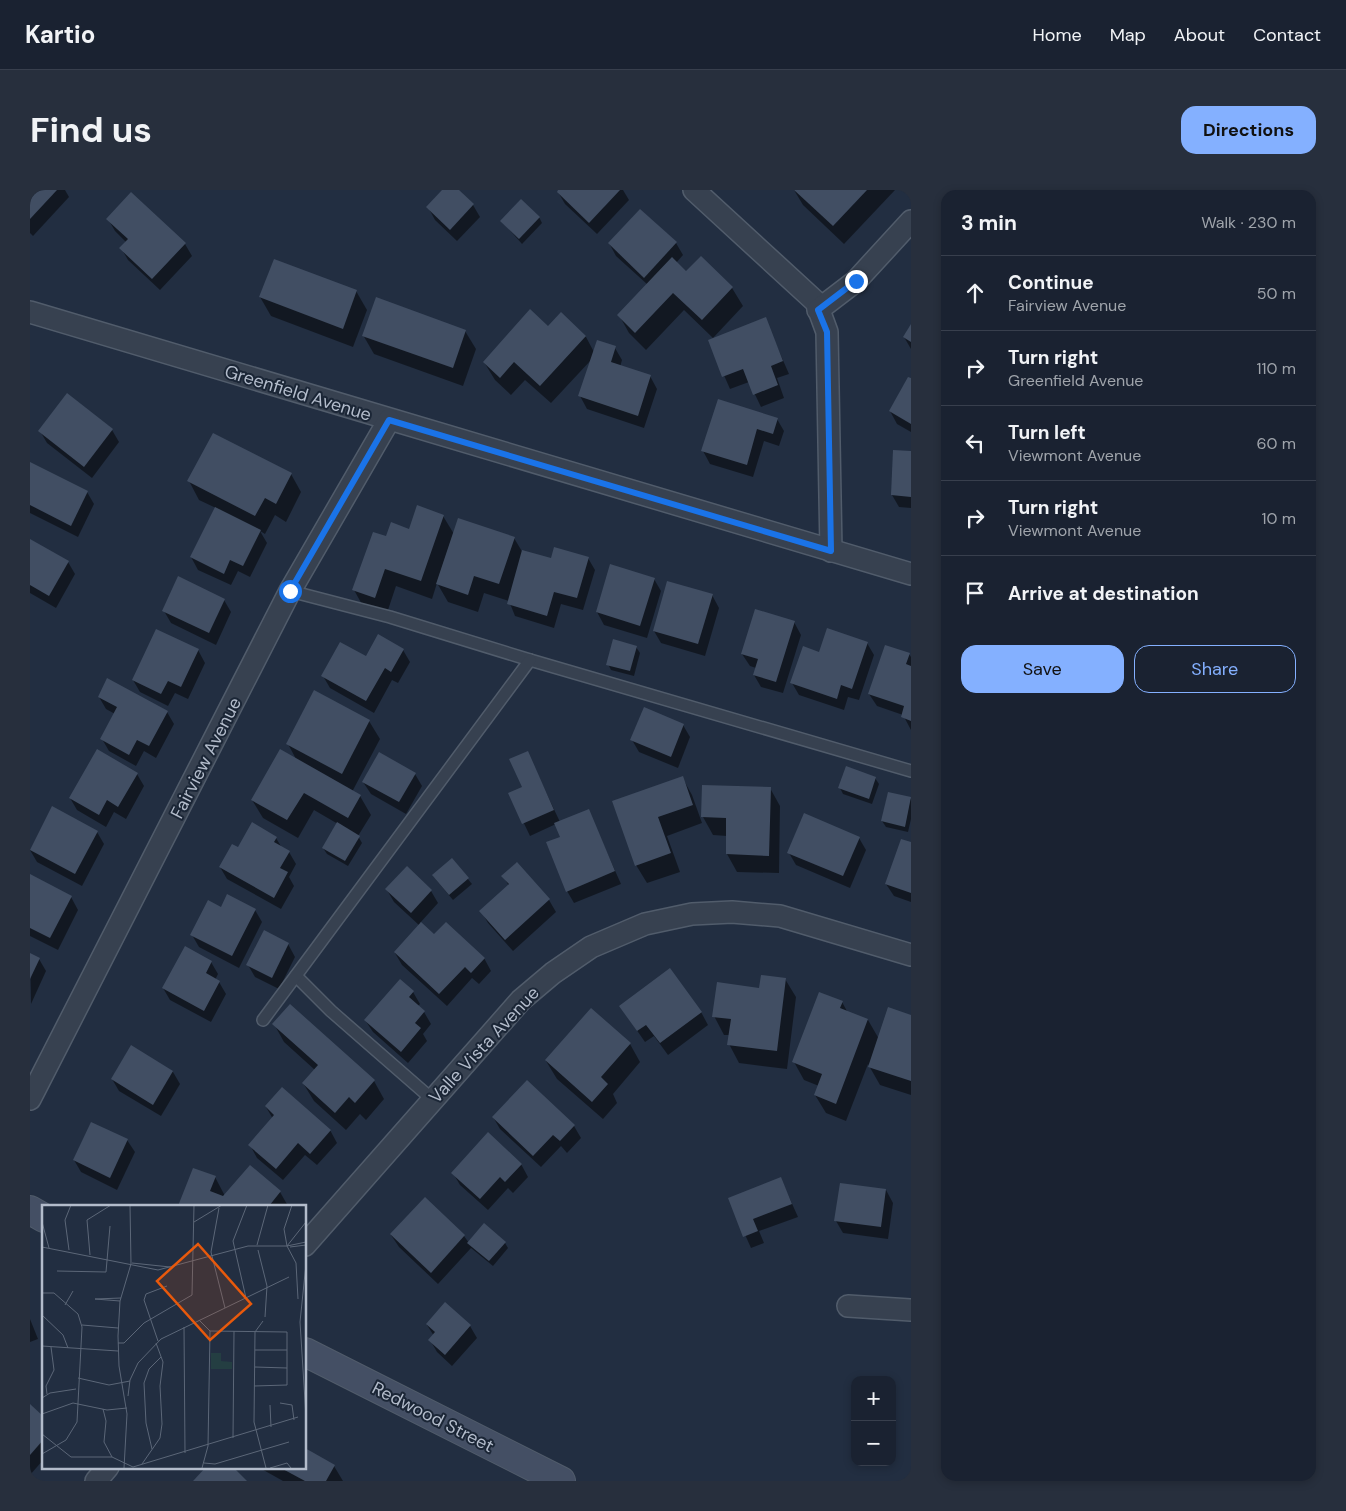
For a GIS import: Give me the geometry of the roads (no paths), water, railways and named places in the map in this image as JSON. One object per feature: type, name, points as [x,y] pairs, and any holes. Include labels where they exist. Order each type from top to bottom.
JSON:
[{"type":"main road","points":[[30,1210],[42,1217]]},
{"type":"main road","name":"Redwood Street","points":[[306,1353],[562,1481]]},
{"type":"street","points":[[694,190],[816,302],[827,332],[831,551]]},
{"type":"street","points":[[818,310],[856,281],[911,221]]},
{"type":"street","name":"Greenfield Avenue","points":[[33,319],[389,420],[911,574]]},
{"type":"street","name":"Fairview Avenue","points":[[30,1099],[290,591],[389,420]]},
{"type":"street","name":"Valle Vista Avenue","points":[[306,1244],[521,1000],[553,973],[591,947],[645,924],[692,914],[732,912],[780,916],[911,955]]},
{"type":"street","points":[[848,1306],[911,1310]]},
{"type":"street","points":[[96,1481],[107,1468]]},
{"type":"lane","points":[[290,591],[390,617],[530,660],[911,770]]},
{"type":"lane","points":[[264,1020],[530,660]]},
{"type":"lane","points":[[296,976],[331,1011],[434,1100]]}]
